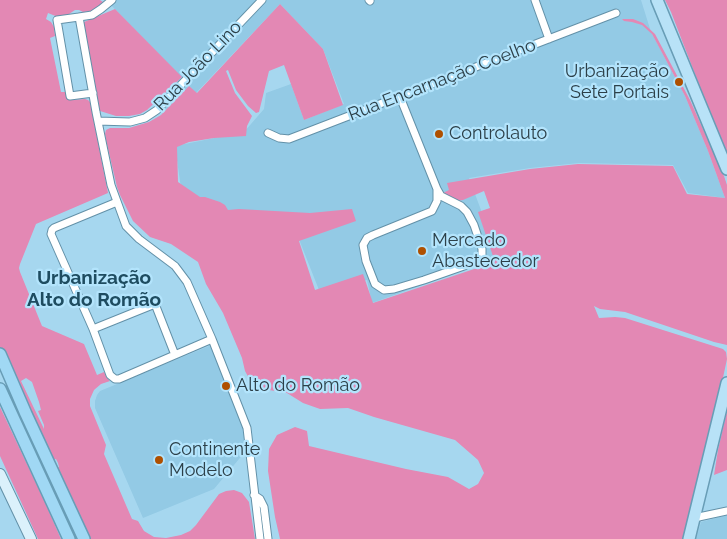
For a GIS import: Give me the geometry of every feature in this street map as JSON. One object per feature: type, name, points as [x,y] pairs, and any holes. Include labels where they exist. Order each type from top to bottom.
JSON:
[{"type":"highway","points":[[0,354],[84,539]]},
{"type":"highway","points":[[0,389],[68,539]]},
{"type":"main road","points":[[657,0],[727,168]]},
{"type":"main road","points":[[689,539],[727,383]]},
{"type":"main road","points":[[1,479],[31,539]]},
{"type":"street","points":[[93,93],[70,96],[57,20],[92,15],[112,0]]},
{"type":"street","name":"Rua João Lino","points":[[98,120],[130,122],[144,118],[157,110],[262,0]]},
{"type":"street","points":[[535,0],[549,39]]},
{"type":"street","name":"Rua Encarnação Coelho","points":[[268,133],[278,138],[289,139],[616,13]]},
{"type":"street","points":[[79,17],[111,184],[117,202],[126,226],[139,239],[176,266],[187,282],[212,339],[247,428],[260,539]]},
{"type":"street","points":[[400,97],[437,190],[442,196],[461,206],[467,212],[474,224],[482,249],[482,257],[464,266],[424,280],[384,290],[375,284],[366,261],[363,245],[367,238],[373,235],[432,211],[437,201],[437,190]]},
{"type":"street","points":[[117,202],[54,228],[52,232],[52,237],[93,329],[110,375],[115,379],[120,379],[212,339]]},
{"type":"street","points":[[93,329],[155,304],[175,355]]},
{"type":"street","points":[[254,495],[260,499],[264,507],[268,539]]},
{"type":"street","points":[[694,518],[727,511]]},
{"type":"shaded area","points":[[0,0],[100,0],[103,2],[96,10],[83,12],[75,10],[66,16],[58,17],[48,13],[46,19],[54,27],[55,36],[50,38],[61,92],[66,92],[73,100],[85,99],[90,102],[108,193],[36,224],[20,264],[20,272],[42,326],[84,344],[97,375],[104,372],[110,381],[101,384],[94,390],[90,399],[90,406],[106,445],[104,454],[132,519],[138,521],[144,531],[154,537],[166,538],[181,535],[190,531],[196,525],[219,494],[234,490],[242,493],[249,502],[255,539],[90,539],[57,468],[59,467],[58,463],[56,459],[53,460],[48,450],[0,347]],"holes":[[[26,378],[32,382],[39,402],[41,410],[38,411],[44,429],[21,381]]]},
{"type":"shaded area","points":[[106,0],[641,0],[651,32],[685,96],[725,198],[688,193],[673,165],[579,163],[530,168],[469,178],[499,258],[372,303],[367,280],[319,290],[289,214],[226,211],[181,188],[175,146],[244,132],[264,109],[266,93],[291,84],[304,120],[344,104],[323,49],[280,4],[196,93],[189,86],[164,112],[154,104],[181,77]]},
{"type":"shaded area","points":[[665,0],[727,0],[727,157],[671,12]]},
{"type":"shaded area","points":[[280,4],[323,49],[343,105],[304,120],[284,65],[269,71],[259,112],[256,113],[236,90],[228,70],[226,71],[235,93],[252,116],[247,126],[246,136],[214,138],[189,142],[177,147],[178,182],[200,197],[220,202],[228,210],[310,213],[352,209],[356,221],[299,241],[315,290],[363,274],[373,303],[495,262],[478,212],[490,208],[484,191],[456,201],[443,193],[449,190],[447,183],[530,169],[578,164],[673,166],[687,194],[725,198],[685,96],[652,34],[642,25],[622,19],[633,19],[643,23],[655,34],[690,100],[727,185],[727,345],[625,312],[600,309],[594,306],[599,318],[625,318],[723,349],[726,352],[727,359],[709,443],[684,539],[280,539],[268,471],[269,449],[277,435],[295,427],[307,431],[309,446],[448,477],[469,489],[478,484],[484,473],[478,460],[455,440],[348,408],[320,409],[303,403],[287,393],[253,386],[245,371],[242,358],[223,313],[206,284],[198,262],[171,244],[150,237],[133,221],[120,195],[106,140],[106,130],[110,128],[129,128],[149,122],[161,115],[189,86],[197,93]]},
{"type":"shaded area","points":[[115,9],[182,77],[147,110],[140,114],[116,116],[100,111],[83,26],[84,22]]},
{"type":"shaded area","points":[[214,344],[247,428],[249,447],[214,489],[143,518],[95,408],[97,395],[100,391]]},
{"type":"shaded area","points":[[0,407],[61,539],[38,539],[0,456]]},
{"type":"shaded area","points":[[727,411],[727,470],[714,475],[718,450]]},
{"type":"shaded area","points":[[727,515],[727,539],[696,539],[701,522]]},
{"type":"place","name":"Urbanização Sete Portais","points":[[679,82]]},
{"type":"place","name":"Controlauto","points":[[439,134]]},
{"type":"place","name":"Mercado Abastecedor","points":[[422,251]]},
{"type":"place","name":"Alto do Romão","points":[[226,386]]},
{"type":"place","name":"Continente Modelo","points":[[159,460]]},
{"type":"district","name":"Urbanização Alto do Romão","points":[[94,289]]}]
